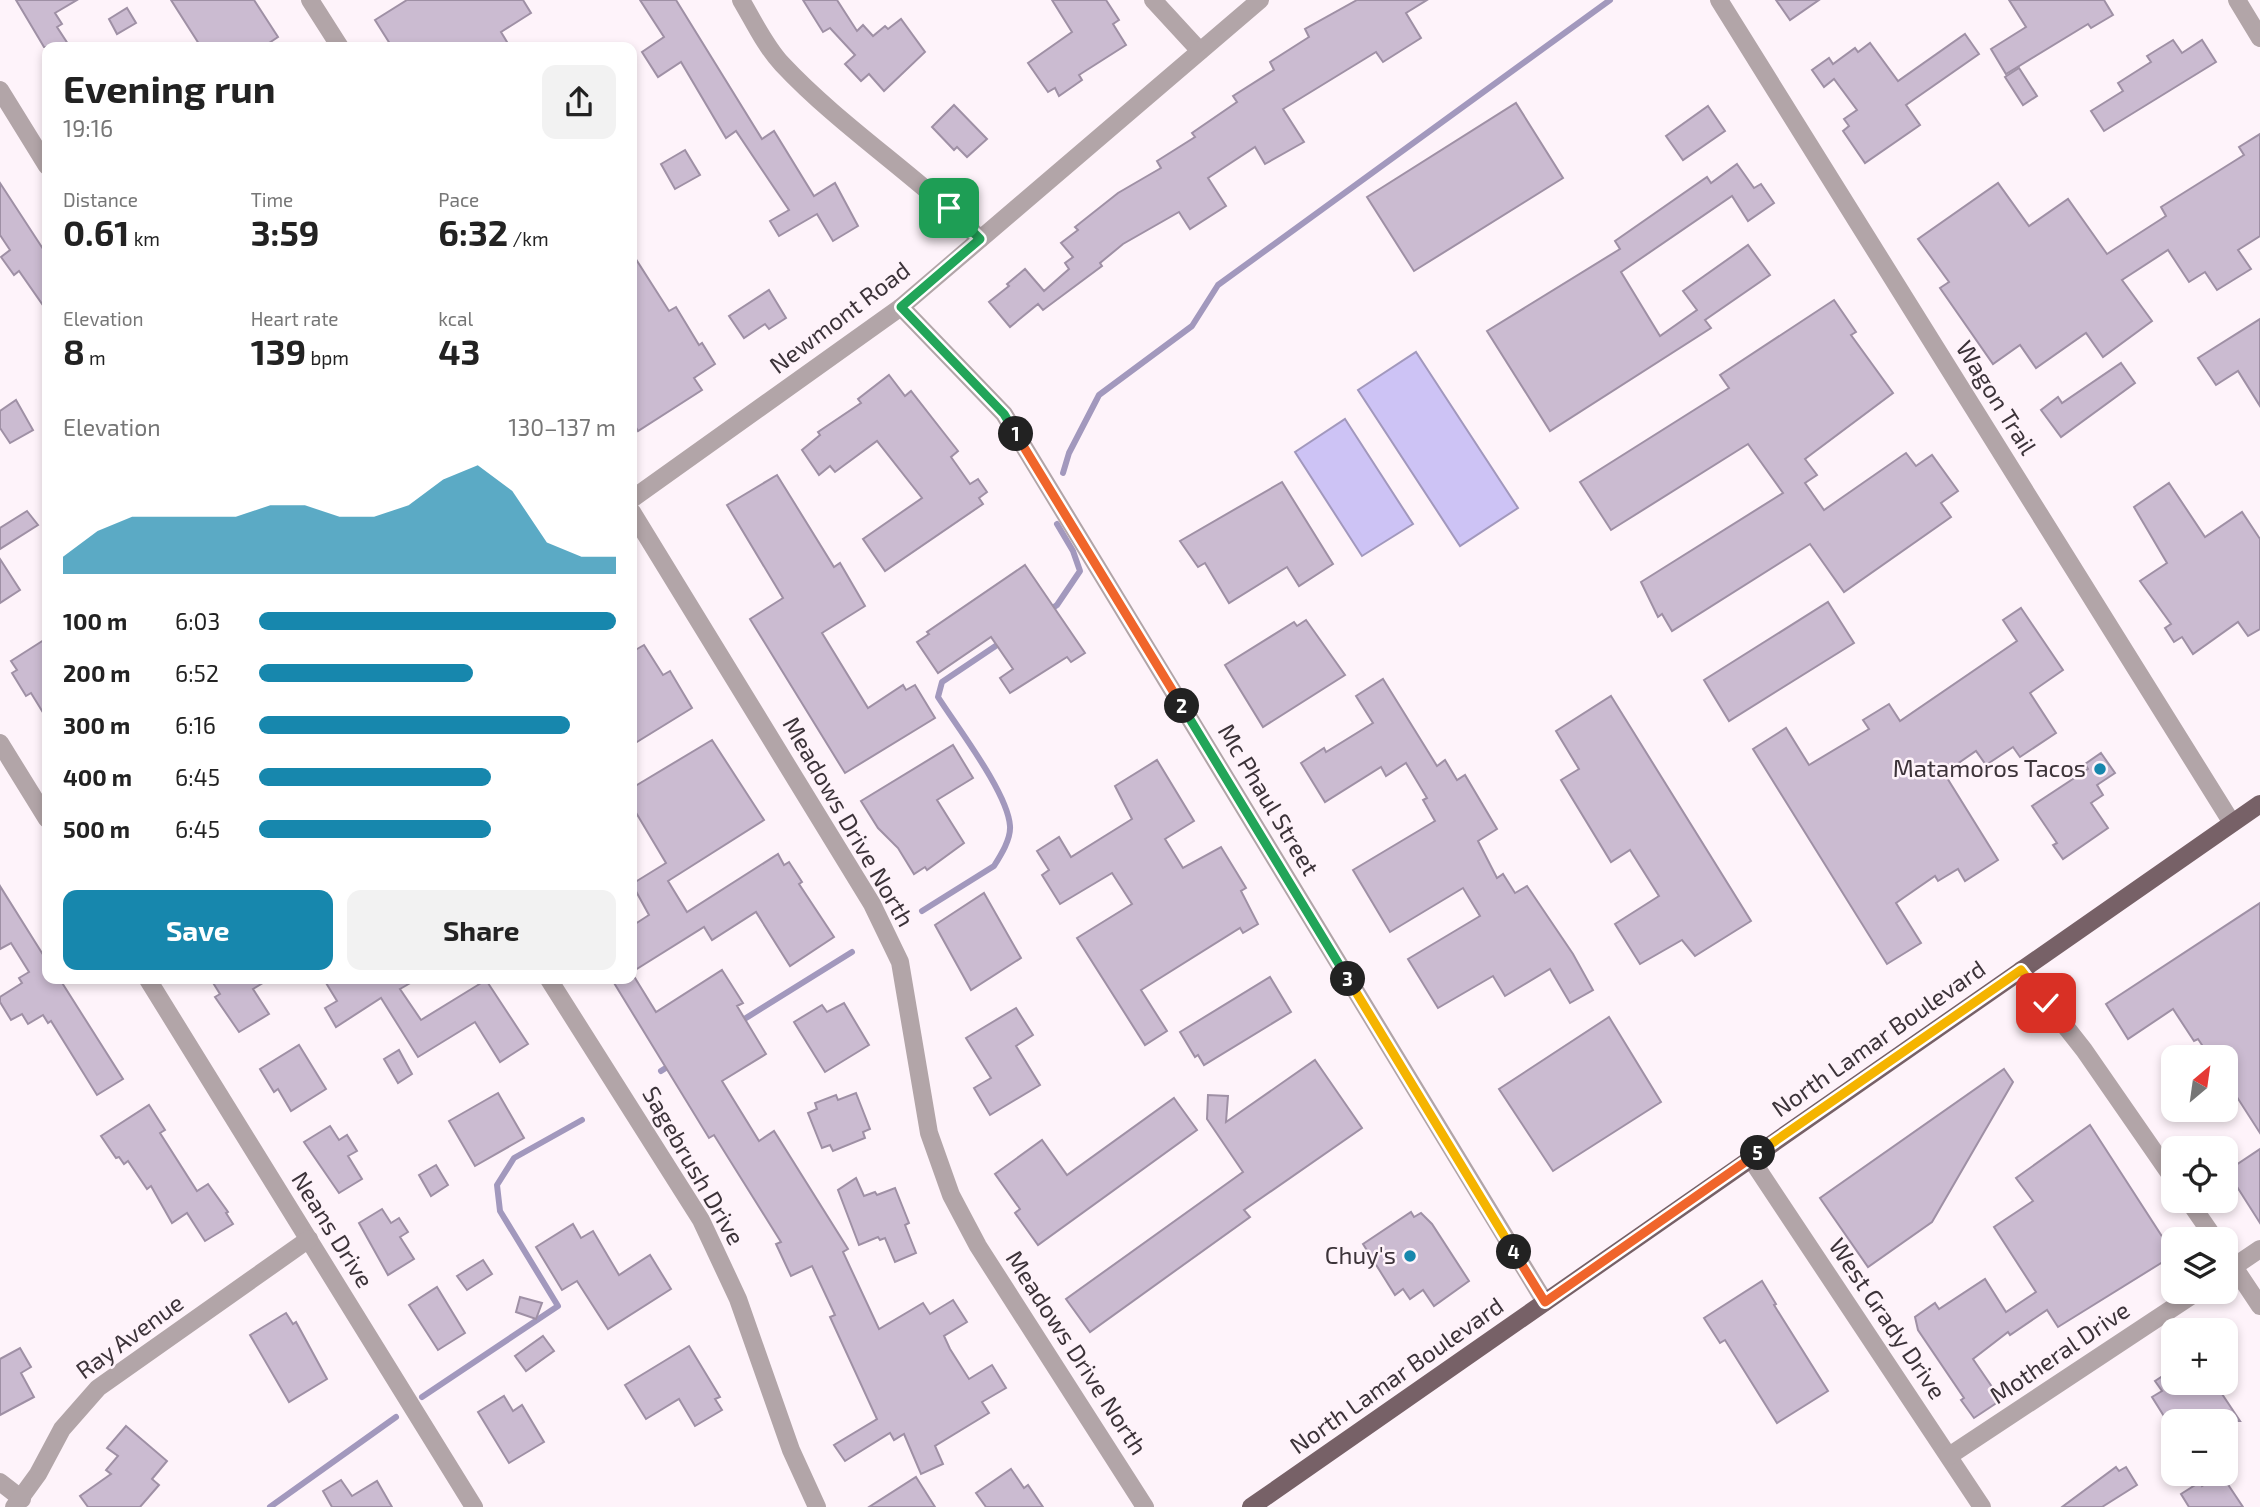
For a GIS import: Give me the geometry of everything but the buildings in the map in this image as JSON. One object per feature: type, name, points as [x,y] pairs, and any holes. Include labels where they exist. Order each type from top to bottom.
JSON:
[{"type":"main road","name":"North Lamar Boulevard","points":[[1251,1507],[2260,804]]},
{"type":"street","points":[[310,0],[337,42]]},
{"type":"street","points":[[741,0],[779,61],[826,107],[949,208],[980,239]]},
{"type":"street","points":[[1153,0],[1200,51]]},
{"type":"street","name":"Newmont Road","points":[[637,495],[901,307],[1260,0]]},
{"type":"street","name":"Wagon Trail","points":[[1719,0],[2232,823]]},
{"type":"street","points":[[2237,0],[2260,38]]},
{"type":"street","points":[[0,90],[42,158]]},
{"type":"street","name":"Mc Phaul Street","points":[[901,307],[1004,414],[1545,1302]]},
{"type":"street","name":"Meadows Drive North","points":[[637,520],[872,904],[900,962],[929,1133],[951,1195],[978,1246],[1145,1507]]},
{"type":"street","points":[[0,743],[42,810]]},
{"type":"street","points":[[2021,970],[2084,1050],[2161,1161]]},
{"type":"street","name":"Neans Drive","points":[[151,984],[474,1507]]},
{"type":"street","name":"Sagebrush Drive","points":[[552,984],[701,1220],[738,1299],[791,1450],[817,1507]]},
{"type":"street","name":"West Grady Drive","points":[[1751,1159],[1982,1507]]},
{"type":"street","name":"Ray Avenue","points":[[18,1503],[62,1429],[98,1388],[309,1239]]},
{"type":"street","points":[[2238,1260],[2260,1249]]},
{"type":"street","points":[[2238,1277],[2260,1306]]},
{"type":"street","name":"Motheral Drive","points":[[1949,1456],[2179,1304]]},
{"type":"street","points":[[0,1482],[18,1503]]},
{"type":"shaded area","points":[[1416,352],[1518,508],[1460,546],[1358,390]]},
{"type":"shaded area","points":[[1345,419],[1413,524],[1362,556],[1295,452]]},
{"type":"waterway","points":[[1063,473],[1069,453],[1099,395],[1192,326],[1218,285],[1610,0]]},
{"type":"waterway","points":[[1047,612],[1057,605],[1080,571],[1073,551],[1057,524]]},
{"type":"waterway","points":[[922,911],[994,866],[1009,836],[1010,826],[1001,796],[938,697],[942,682],[1003,641]]},
{"type":"waterway","points":[[738,1023],[852,952]]},
{"type":"waterway","points":[[661,1071],[672,1064]]},
{"type":"waterway","points":[[422,1397],[558,1306],[500,1211],[497,1185],[514,1158],[582,1120]]},
{"type":"waterway","points":[[270,1507],[396,1417]]},
{"type":"place","name":"Matamoros Tacos","points":[[2100,769]]},
{"type":"place","name":"Chuy's","points":[[1410,1256]]},
{"type":"route","points":[[949,208],[980,239],[901,307],[1004,414],[1545,1302],[2021,970],[2046,1003]]}]
